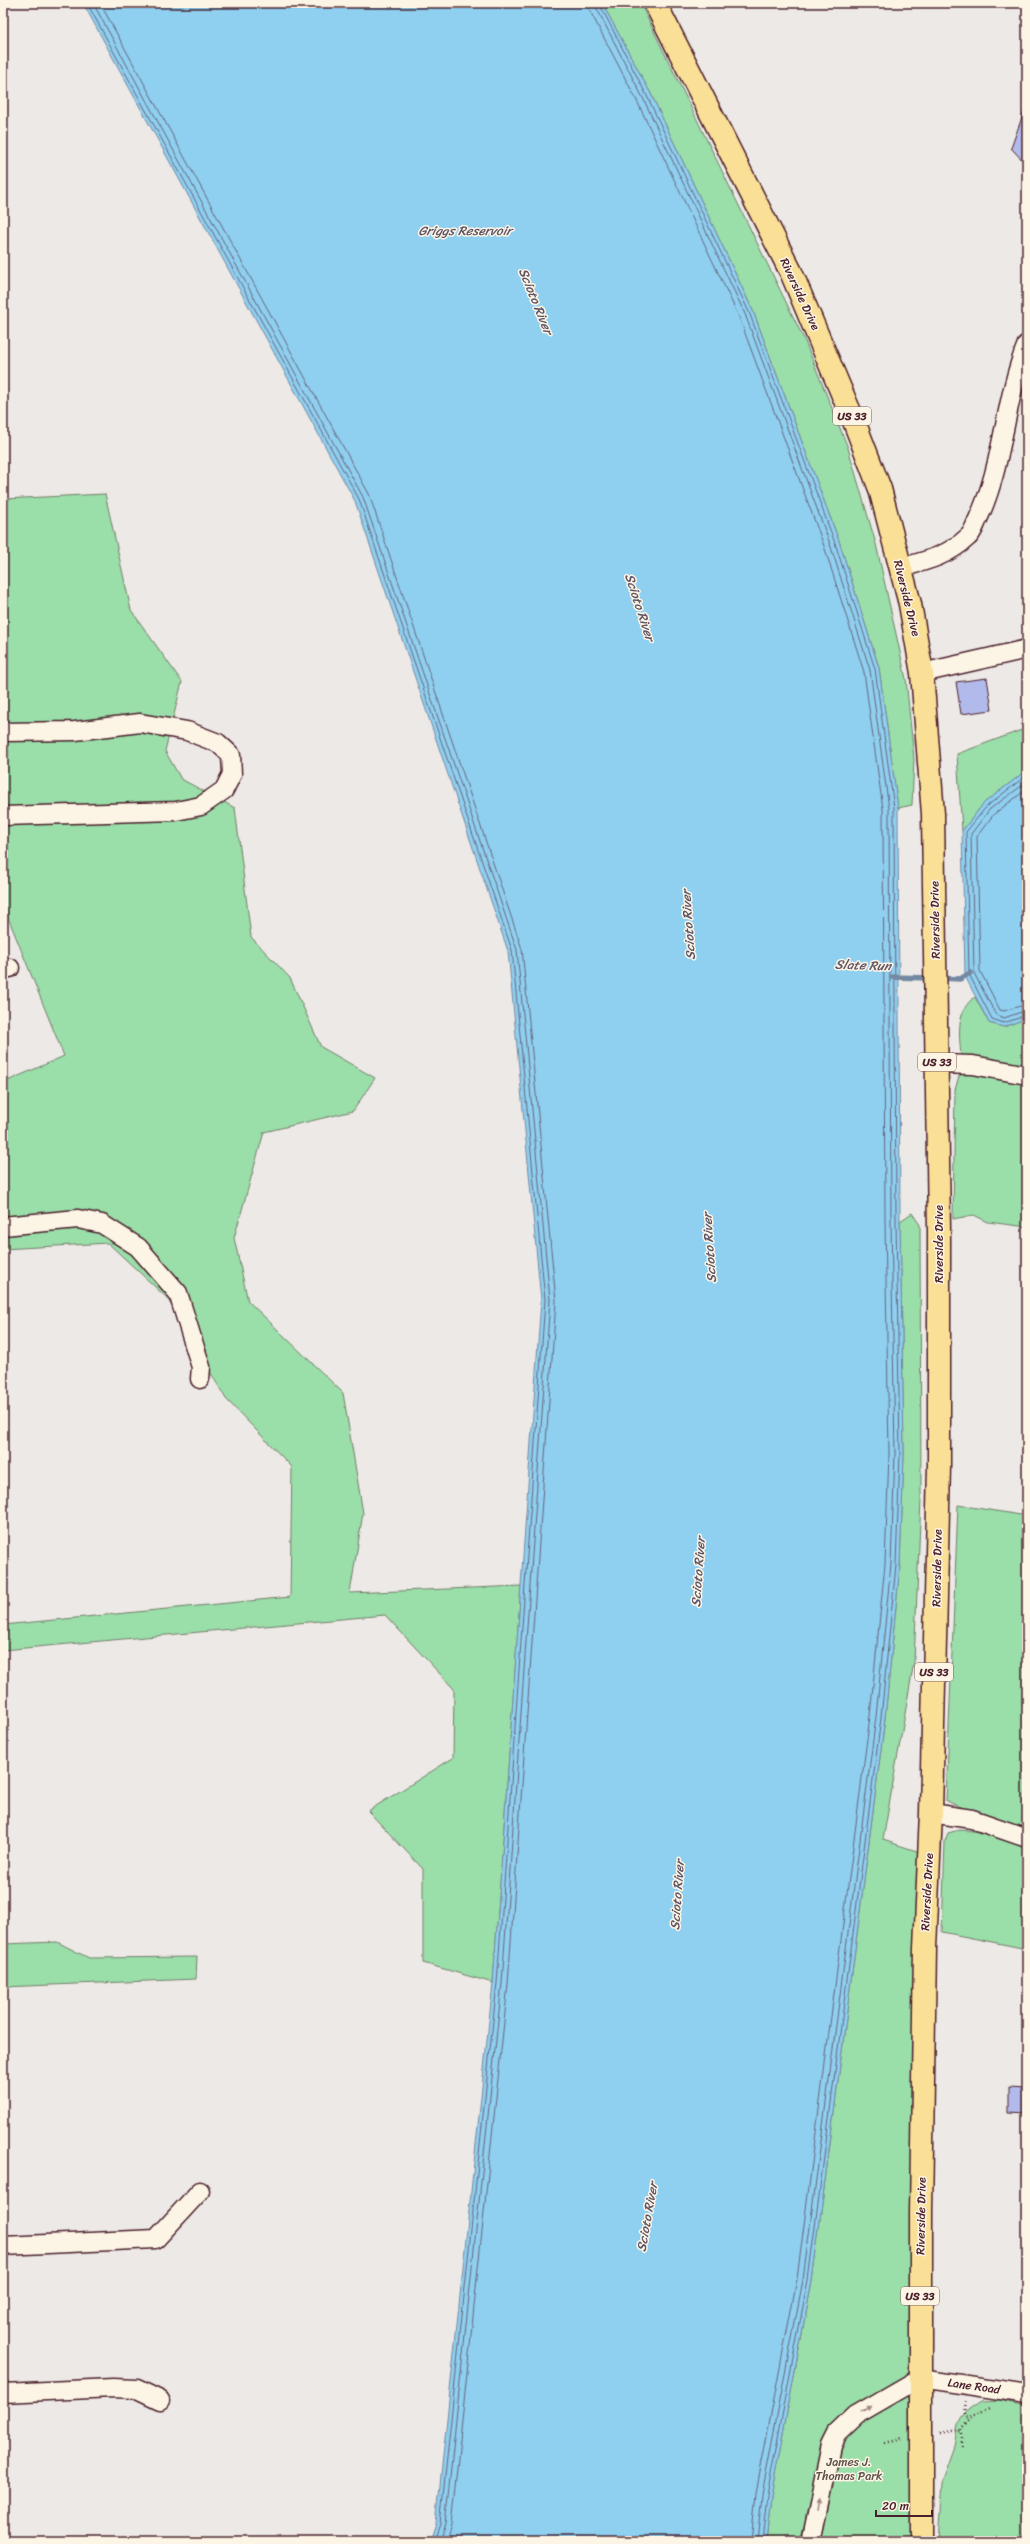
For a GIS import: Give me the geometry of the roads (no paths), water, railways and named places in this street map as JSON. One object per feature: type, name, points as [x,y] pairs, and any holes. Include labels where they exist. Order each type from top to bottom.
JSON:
[{"type":"main road","name":"Riverside Drive","points":[[655,3],[791,272],[826,350],[880,489],[919,646],[922,673],[933,814],[937,1064],[939,1466],[931,1813],[925,1948],[920,2378],[921,2541]]},
{"type":"street","points":[[900,568],[948,553],[969,536],[985,503],[1002,443],[1017,370],[1027,344]]},
{"type":"street","points":[[922,673],[1027,649]]},
{"type":"street","points":[[3,732],[75,731],[140,723],[187,731],[218,742],[231,755],[232,774],[224,790],[201,806],[176,811],[3,816]]},
{"type":"street","points":[[937,1064],[973,1065],[1027,1075]]},
{"type":"street","points":[[3,1226],[78,1219],[102,1224],[138,1247],[178,1293],[201,1367],[200,1379]]},
{"type":"street","points":[[931,1813],[972,1819],[1027,1838]]},
{"type":"street","points":[[3,2246],[156,2239],[200,2191]]},
{"type":"street","points":[[811,2541],[826,2459],[837,2433],[856,2415],[920,2378]]},
{"type":"street","name":"Lane Road","points":[[920,2378],[1027,2394]]},
{"type":"street","points":[[3,2393],[113,2388],[137,2389],[160,2400]]},
{"type":"water","name":"Griggs Reservoir","points":[[83,3],[602,3],[651,94],[753,311],[839,541],[879,668],[898,808],[900,1221],[904,1454],[900,1565],[885,1718],[812,2281],[771,2496],[766,2541],[430,2541],[436,2523],[493,1983],[541,1300],[508,951],[355,501]]},
{"type":"water","points":[[1027,770],[1027,1018],[1004,1027],[989,1023],[965,976],[962,831],[984,803]]},
{"type":"waterway","name":"Slate Run","points":[[940,978],[960,979],[970,973]]},
{"type":"waterway","name":"Slate Run","points":[[892,977],[932,978]]},
{"type":"water label","name":"Scioto River","points":[[536,301]]},
{"type":"water label","name":"Scioto River","points":[[640,607]]},
{"type":"water label","name":"Scioto River","points":[[688,925]]},
{"type":"water label","name":"Scioto River","points":[[709,1248]]},
{"type":"water label","name":"Scioto River","points":[[698,1572]]},
{"type":"water label","name":"Scioto River","points":[[677,1895]]},
{"type":"water label","name":"Scioto River","points":[[647,2217]]},
{"type":"park label","name":"James J. Thomas Park","points":[[849,2469]]}]
